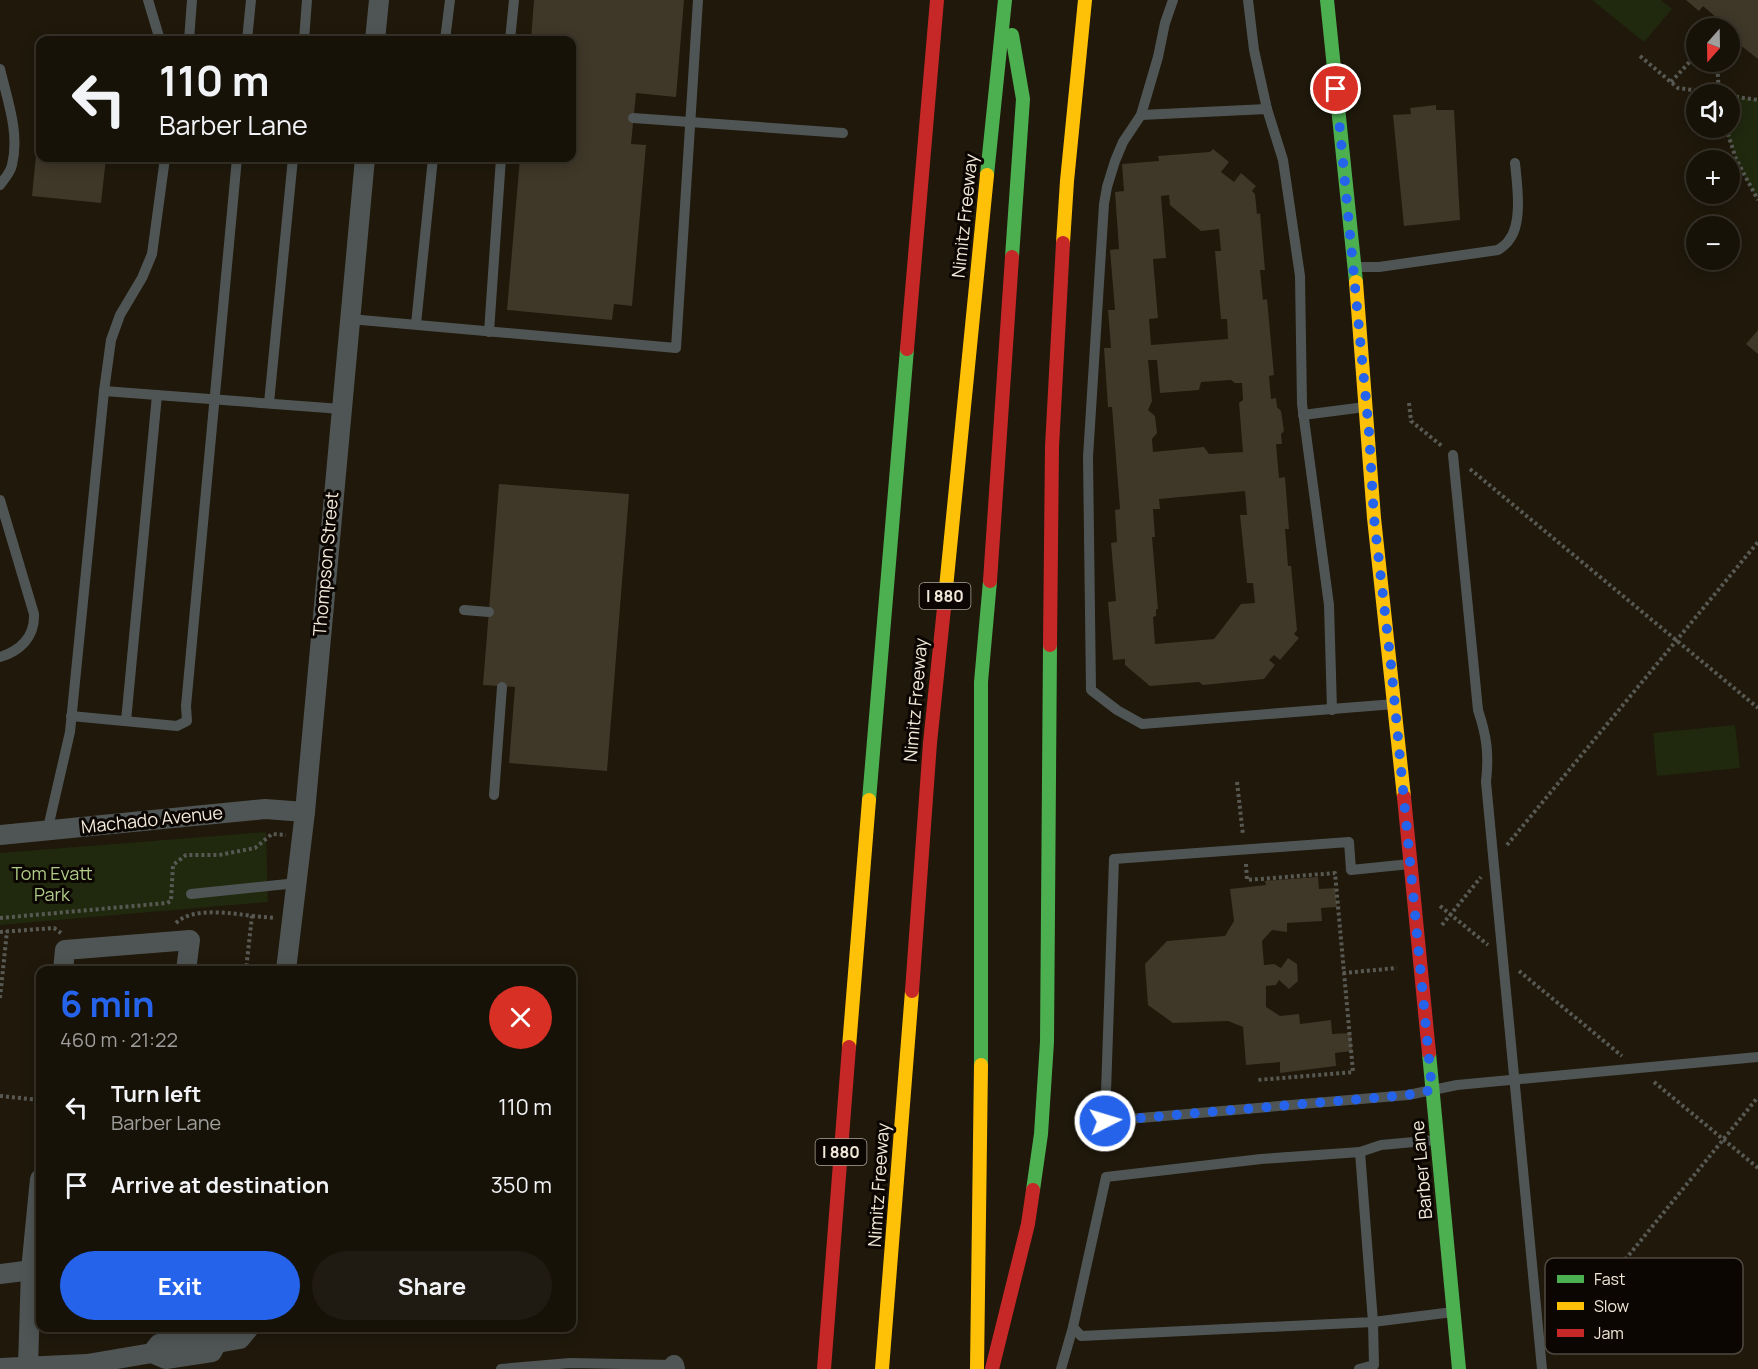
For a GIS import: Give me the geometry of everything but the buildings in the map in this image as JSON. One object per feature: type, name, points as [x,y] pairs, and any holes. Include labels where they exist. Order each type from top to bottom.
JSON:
[{"type":"main road","name":"I 880","points":[[824,1369],[937,0]]},
{"type":"main road","points":[[977,1369],[981,682],[992,569],[1023,99],[1006,0]]},
{"type":"main road","name":"Nimitz Freeway","points":[[882,1369],[930,743],[1006,0]]},
{"type":"main road","points":[[992,1369],[1028,1224],[1041,1134],[1047,1042],[1052,447],[1067,181],[1085,0]]},
{"type":"main road","name":"Barber Lane","points":[[1327,0],[1354,267],[1374,518],[1411,864],[1459,1369]]},
{"type":"street","points":[[375,36],[379,0]]},
{"type":"street","name":"Thompson Street","points":[[287,966],[305,812],[365,162]]},
{"type":"street","name":"Machado Avenue","points":[[0,835],[265,809],[305,812]]},
{"type":"street","points":[[63,966],[65,950],[190,940],[187,966]]},
{"type":"street","points":[[0,1274],[36,1270],[28,1366]]},
{"type":"street","points":[[0,1368],[87,1364],[152,1353],[159,1344],[208,1337],[217,1343],[245,1333]]},
{"type":"lane","points":[[148,0],[159,36]]},
{"type":"lane","points":[[189,36],[192,0]]},
{"type":"lane","points":[[247,36],[250,0]]},
{"type":"lane","points":[[304,36],[308,0]]},
{"type":"lane","points":[[446,36],[450,0]]},
{"type":"lane","points":[[510,36],[514,0]]},
{"type":"lane","points":[[350,319],[675,348],[698,0]]},
{"type":"lane","points":[[1173,0],[1165,22],[1158,57],[1141,115],[1114,160],[1104,204],[1088,457],[1091,690],[1117,710],[1143,724],[1395,704]]},
{"type":"lane","points":[[1248,0],[1254,50],[1267,109],[1283,160],[1300,276],[1303,415],[1329,605],[1332,710]]},
{"type":"lane","points":[[0,69],[13,122],[14,144],[12,166],[0,185]]},
{"type":"lane","points":[[1141,115],[1267,109]]},
{"type":"lane","points":[[633,118],[690,124],[843,133]]},
{"type":"lane","points":[[47,831],[70,732],[111,340],[120,315],[142,278],[152,254],[164,162]]},
{"type":"lane","points":[[71,716],[177,726],[187,721],[186,706],[237,162]]},
{"type":"lane","points":[[269,403],[293,162]]},
{"type":"lane","points":[[416,324],[434,162]]},
{"type":"lane","points":[[489,332],[501,162]]},
{"type":"lane","points":[[1354,267],[1379,267],[1498,250],[1511,239],[1516,225],[1518,207],[1515,163]]},
{"type":"lane","points":[[104,391],[341,409]]},
{"type":"lane","points":[[126,721],[157,395]]},
{"type":"lane","points":[[1303,415],[1366,406]]},
{"type":"lane","points":[[1453,455],[1478,710],[1487,736],[1489,758],[1486,782],[1541,1366]]},
{"type":"lane","points":[[0,500],[34,614],[35,625],[22,646],[0,657]]},
{"type":"lane","points":[[464,610],[489,612]]},
{"type":"lane","points":[[494,795],[502,687]]},
{"type":"lane","points":[[1411,864],[1351,870],[1349,842],[1114,859],[1105,1121],[1408,1095],[1457,1085],[1758,1057]]},
{"type":"lane","points":[[191,894],[297,883]]},
{"type":"lane","points":[[1061,1369],[1106,1177],[1261,1159],[1360,1152],[1381,1145],[1437,1140]]},
{"type":"lane","points":[[1359,1369],[1374,1365],[1373,1322],[1360,1152]]},
{"type":"lane","points":[[1072,1327],[1081,1336],[1373,1322],[1453,1311]]},
{"type":"lane","points":[[501,1369],[570,1364],[673,1368]]},
{"type":"path","points":[[1640,56],[1678,88],[1686,89]]},
{"type":"path","points":[[1671,82],[1686,66]]},
{"type":"path","points":[[1740,97],[1758,100]]},
{"type":"path","points":[[1729,138],[1736,159],[1758,200]]},
{"type":"path","points":[[1409,403],[1411,421],[1574,557],[1678,639],[1758,708]]},
{"type":"path","points":[[1442,925],[1758,542]]},
{"type":"path","points":[[1237,783],[1248,880],[1335,873],[1353,1072],[1257,1080]]},
{"type":"path","points":[[0,918],[167,903],[171,901],[173,866],[186,855],[219,855],[255,848],[273,834],[302,835]]},
{"type":"path","points":[[1440,906],[1758,1168]]},
{"type":"path","points":[[166,942],[178,921],[186,915],[220,912],[252,916],[246,966]]},
{"type":"path","points":[[0,932],[54,928],[81,949]]},
{"type":"path","points":[[0,998],[7,931]]},
{"type":"path","points":[[1343,973],[1397,968]]},
{"type":"path","points":[[0,1096],[36,1100]]},
{"type":"path","points":[[1628,1258],[1758,1097]]},
{"type":"path","points":[[1541,1366],[1551,1354]]},
{"type":"green space","points":[[1592,0],[1661,0],[1672,9],[1644,42]]},
{"type":"green space","points":[[1740,97],[1758,100],[1758,200],[1740,167],[1740,150],[1732,150],[1728,138],[1740,138]]},
{"type":"green space","points":[[1735,725],[1740,768],[1657,776],[1653,733]]},
{"type":"green space","name":"Tom Evatt Park","points":[[266,832],[268,902],[0,925],[0,853]]},
{"type":"traffic: fast","points":[[987,175],[1005,0]]},
{"type":"traffic: fast","points":[[1327,0],[1356,282]]},
{"type":"traffic: fast","points":[[1012,35],[1023,99],[1012,257]]},
{"type":"traffic: fast","points":[[869,800],[907,349]]},
{"type":"traffic: fast","points":[[981,1065],[981,682],[990,581]]},
{"type":"traffic: fast","points":[[1033,1190],[1041,1134],[1047,1042],[1050,645]]},
{"type":"traffic: fast","points":[[1429,1053],[1459,1369]]},
{"type":"traffic: slow","points":[[1063,243],[1085,0]]},
{"type":"traffic: slow","points":[[944,608],[987,175]]},
{"type":"traffic: slow","points":[[1356,282],[1374,518],[1404,797]]},
{"type":"traffic: slow","points":[[849,1047],[869,800]]},
{"type":"traffic: slow","points":[[882,1369],[912,991]]},
{"type":"traffic: slow","points":[[977,1369],[981,1065]]},
{"type":"traffic: jam","points":[[907,349],[937,0]]},
{"type":"traffic: jam","points":[[1050,645],[1052,447],[1063,243]]},
{"type":"traffic: jam","points":[[990,581],[1012,257]]},
{"type":"traffic: jam","points":[[912,991],[930,743],[944,608]]},
{"type":"traffic: jam","points":[[1404,797],[1429,1053]]},
{"type":"traffic: jam","points":[[824,1369],[849,1047]]},
{"type":"traffic: jam","points":[[992,1369],[1028,1224],[1033,1190]]},
{"type":"route","points":[[1105,1121],[1408,1095],[1432,1090],[1391,665],[1374,518],[1369,432],[1336,89]]}]
